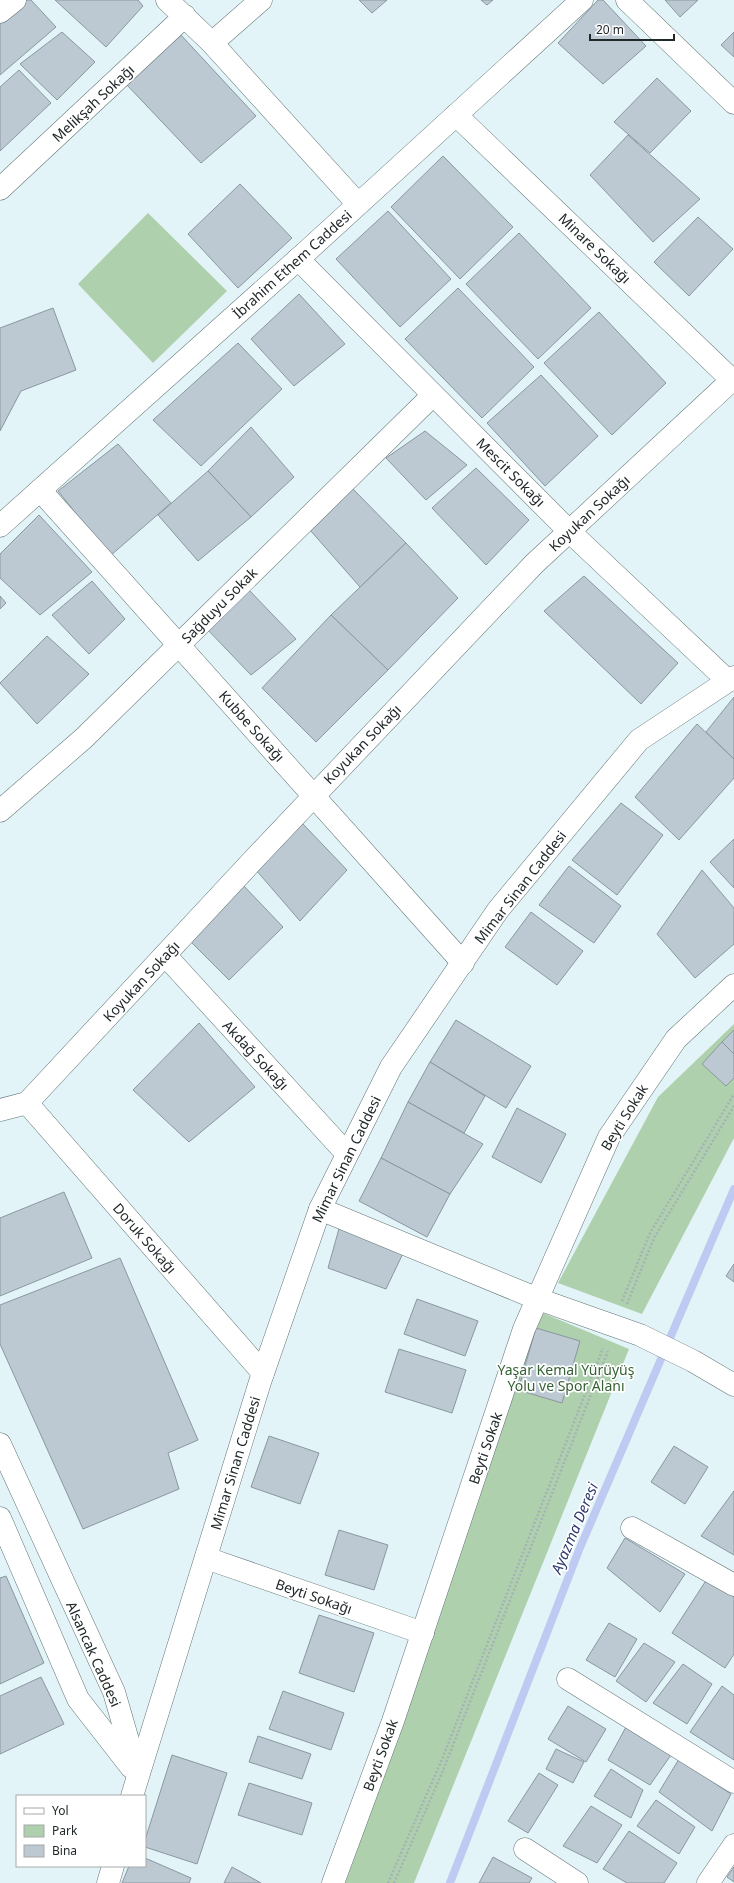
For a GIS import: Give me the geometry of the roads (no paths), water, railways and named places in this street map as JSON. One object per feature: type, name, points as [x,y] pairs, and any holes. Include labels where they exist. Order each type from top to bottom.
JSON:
[{"type":"street","points":[[0,12],[15,0]]},
{"type":"street","points":[[167,0],[212,43],[358,204]]},
{"type":"street","points":[[212,43],[261,0]]},
{"type":"street","name":"İbrahim Ethem Caddesi","points":[[0,526],[298,259],[582,0]]},
{"type":"street","points":[[627,0],[734,103]]},
{"type":"street","name":"Melikşah Sokağı","points":[[0,189],[185,16]]},
{"type":"street","name":"Minare Sokağı","points":[[456,115],[733,381]]},
{"type":"street","name":"Mescit Sokağı","points":[[298,259],[569,531],[731,679]]},
{"type":"street","name":"Koyukan Sokağı","points":[[27,1103],[164,955],[534,564],[733,381]]},
{"type":"street","name":"Sağduyu Sokak","points":[[0,811],[84,738],[433,395]]},
{"type":"street","name":"Kubbe Sokağı","points":[[40,490],[180,644],[462,963]]},
{"type":"street","name":"Mimar Sinan Caddesi","points":[[132,1795],[263,1373],[320,1209],[391,1066],[498,910],[639,740],[731,679]]},
{"type":"street","name":"Akdağ Sokağı","points":[[164,955],[347,1154]]},
{"type":"street","name":"Beyti Sokak","points":[[333,1883],[393,1721],[524,1329],[609,1137],[676,1039],[734,985]]},
{"type":"street","points":[[0,1110],[27,1103]]},
{"type":"street","name":"Doruk Sokağı","points":[[27,1103],[263,1373]]},
{"type":"street","points":[[320,1209],[538,1299],[640,1336],[693,1361],[734,1385]]},
{"type":"street","name":"Alsancak Caddesi","points":[[0,1444],[114,1692],[138,1775]]},
{"type":"street","name":"Alsancak Caddesi","points":[[0,1518],[78,1699],[138,1775]]},
{"type":"street","points":[[632,1528],[734,1585]]},
{"type":"street","name":"Beyti Sokağı","points":[[206,1558],[422,1634]]},
{"type":"street","points":[[568,1679],[734,1782]]},
{"type":"street","points":[[708,1883],[734,1845]]},
{"type":"street","points":[[525,1849],[577,1883]]},
{"type":"street","points":[[108,1883],[113,1867]]},
{"type":"waterway","name":"Ayazma Deresi","points":[[450,1883],[579,1550],[734,1189]]},
{"type":"park label","name":"Yaşar Kemal Yürüyüş Yolu ve Spor Alanı","points":[[566,1378]]}]
